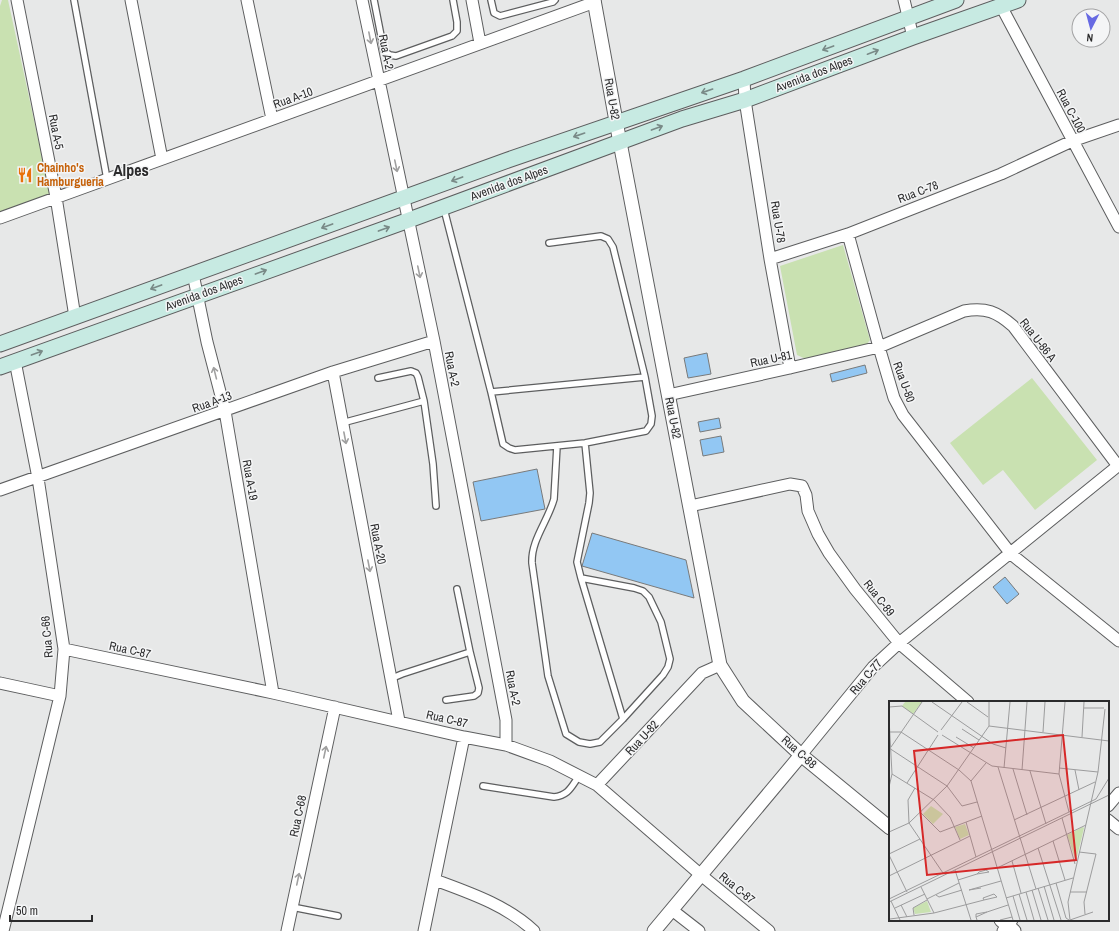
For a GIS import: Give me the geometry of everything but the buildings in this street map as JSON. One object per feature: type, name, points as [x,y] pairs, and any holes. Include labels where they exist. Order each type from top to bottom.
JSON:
[{"type":"main road","name":"Avenida dos Alpes","points":[[0,344],[508,160],[744,79],[956,0]]},
{"type":"main road","name":"Avenida dos Alpes","points":[[0,367],[409,220],[620,141],[682,119],[745,100],[913,37],[1018,0]]},
{"type":"street","name":"Rua A-5","points":[[17,0],[56,197],[75,317]]},
{"type":"street","points":[[131,0],[162,159]]},
{"type":"street","points":[[247,0],[272,119]]},
{"type":"street","name":"Rua A-2","points":[[362,0],[434,341],[506,720],[506,745]]},
{"type":"street","points":[[472,0],[480,43]]},
{"type":"street","points":[[904,0],[913,37]]},
{"type":"street","name":"Rua A-10","points":[[0,218],[594,1]]},
{"type":"street","name":"Rua U-82","points":[[594,1],[720,665],[702,674],[597,785]]},
{"type":"street","name":"Rua C-100","points":[[1001,6],[1119,227]]},
{"type":"street","name":"Rua U-78","points":[[744,79],[745,100],[770,259],[790,368]]},
{"type":"street","name":"Rua C-78","points":[[770,259],[848,234],[1001,174],[1072,141],[1119,125]]},
{"type":"street","name":"Rua U-80","points":[[848,234],[894,398],[903,415],[1011,554],[1119,641]]},
{"type":"street","name":"Rua A-19","points":[[193,274],[207,342],[224,411],[273,693]]},
{"type":"street","name":"Rua U-86 A","points":[[879,347],[964,310],[987,310],[1001,316],[1013,326],[1118,466]]},
{"type":"street","name":"Rua A-13","points":[[0,490],[38,478],[333,372],[434,341]]},
{"type":"street","name":"Rua U-81","points":[[668,395],[879,347]]},
{"type":"street","name":"Rua C-66","points":[[3,931],[60,696],[64,650],[38,478],[15,362]]},
{"type":"street","name":"Rua A-20","points":[[333,372],[399,721]]},
{"type":"street","name":"Rua C-77","points":[[654,931],[873,667],[899,643],[1118,466]]},
{"type":"street","name":"Rua C-89","points":[[690,506],[790,484],[802,486],[806,495],[808,511],[818,534],[829,553],[855,589],[899,643],[967,701]]},
{"type":"street","name":"Rua C-87","points":[[64,650],[273,693],[464,737],[506,745],[550,761],[597,785],[701,875],[770,931]]},
{"type":"street","name":"Rua C-88","points":[[720,665],[743,701],[801,755],[889,827]]},
{"type":"street","points":[[0,683],[60,696]]},
{"type":"street","name":"Rua C-68","points":[[287,931],[335,707]]},
{"type":"street","points":[[424,931],[464,737]]},
{"type":"street","points":[[1109,805],[1119,793]]},
{"type":"street","points":[[1109,821],[1119,829]]},
{"type":"street","points":[[435,880],[494,903],[534,931]]},
{"type":"street","points":[[672,910],[699,931]]},
{"type":"lane","points":[[74,0],[107,179]]},
{"type":"lane","points":[[374,0],[384,50],[390,55],[396,56],[452,36],[457,31],[453,0]]},
{"type":"lane","points":[[491,0],[494,12],[500,16],[523,11],[553,2],[555,0]]},
{"type":"lane","points":[[444,206],[503,444],[515,450],[585,442],[646,431],[651,424],[652,416],[645,376],[613,247],[608,239],[601,236],[549,243]]},
{"type":"lane","points":[[378,378],[411,371],[416,373],[418,377],[424,401],[433,464],[436,506]]},
{"type":"lane","points":[[491,392],[645,376]]},
{"type":"lane","points":[[342,423],[424,401]]},
{"type":"lane","points":[[585,442],[590,493],[577,562],[623,719]]},
{"type":"lane","points":[[556,446],[553,503],[532,553],[548,676],[566,734],[579,742],[590,744],[600,742],[623,719],[663,675],[668,667],[670,659],[661,622],[649,597],[643,591],[581,578]]},
{"type":"lane","points":[[446,700],[474,696],[478,693],[479,688],[457,589]]},
{"type":"lane","points":[[390,679],[470,652]]},
{"type":"lane","points":[[483,786],[554,797],[561,796],[568,792],[579,776]]},
{"type":"lane","points":[[292,907],[338,916]]},
{"type":"green space","points":[[2,0],[8,0],[50,194],[0,212],[0,6]]},
{"type":"green space","points":[[843,245],[870,340],[863,349],[808,360],[797,355],[780,266]]},
{"type":"green space","points":[[1032,378],[1097,460],[1035,510],[1003,470],[983,485],[950,443]]},
{"type":"place","name":"Chainho's Hamburgueria","points":[[25,175]]},
{"type":"district","name":"Alpes","points":[[131,170]]}]
